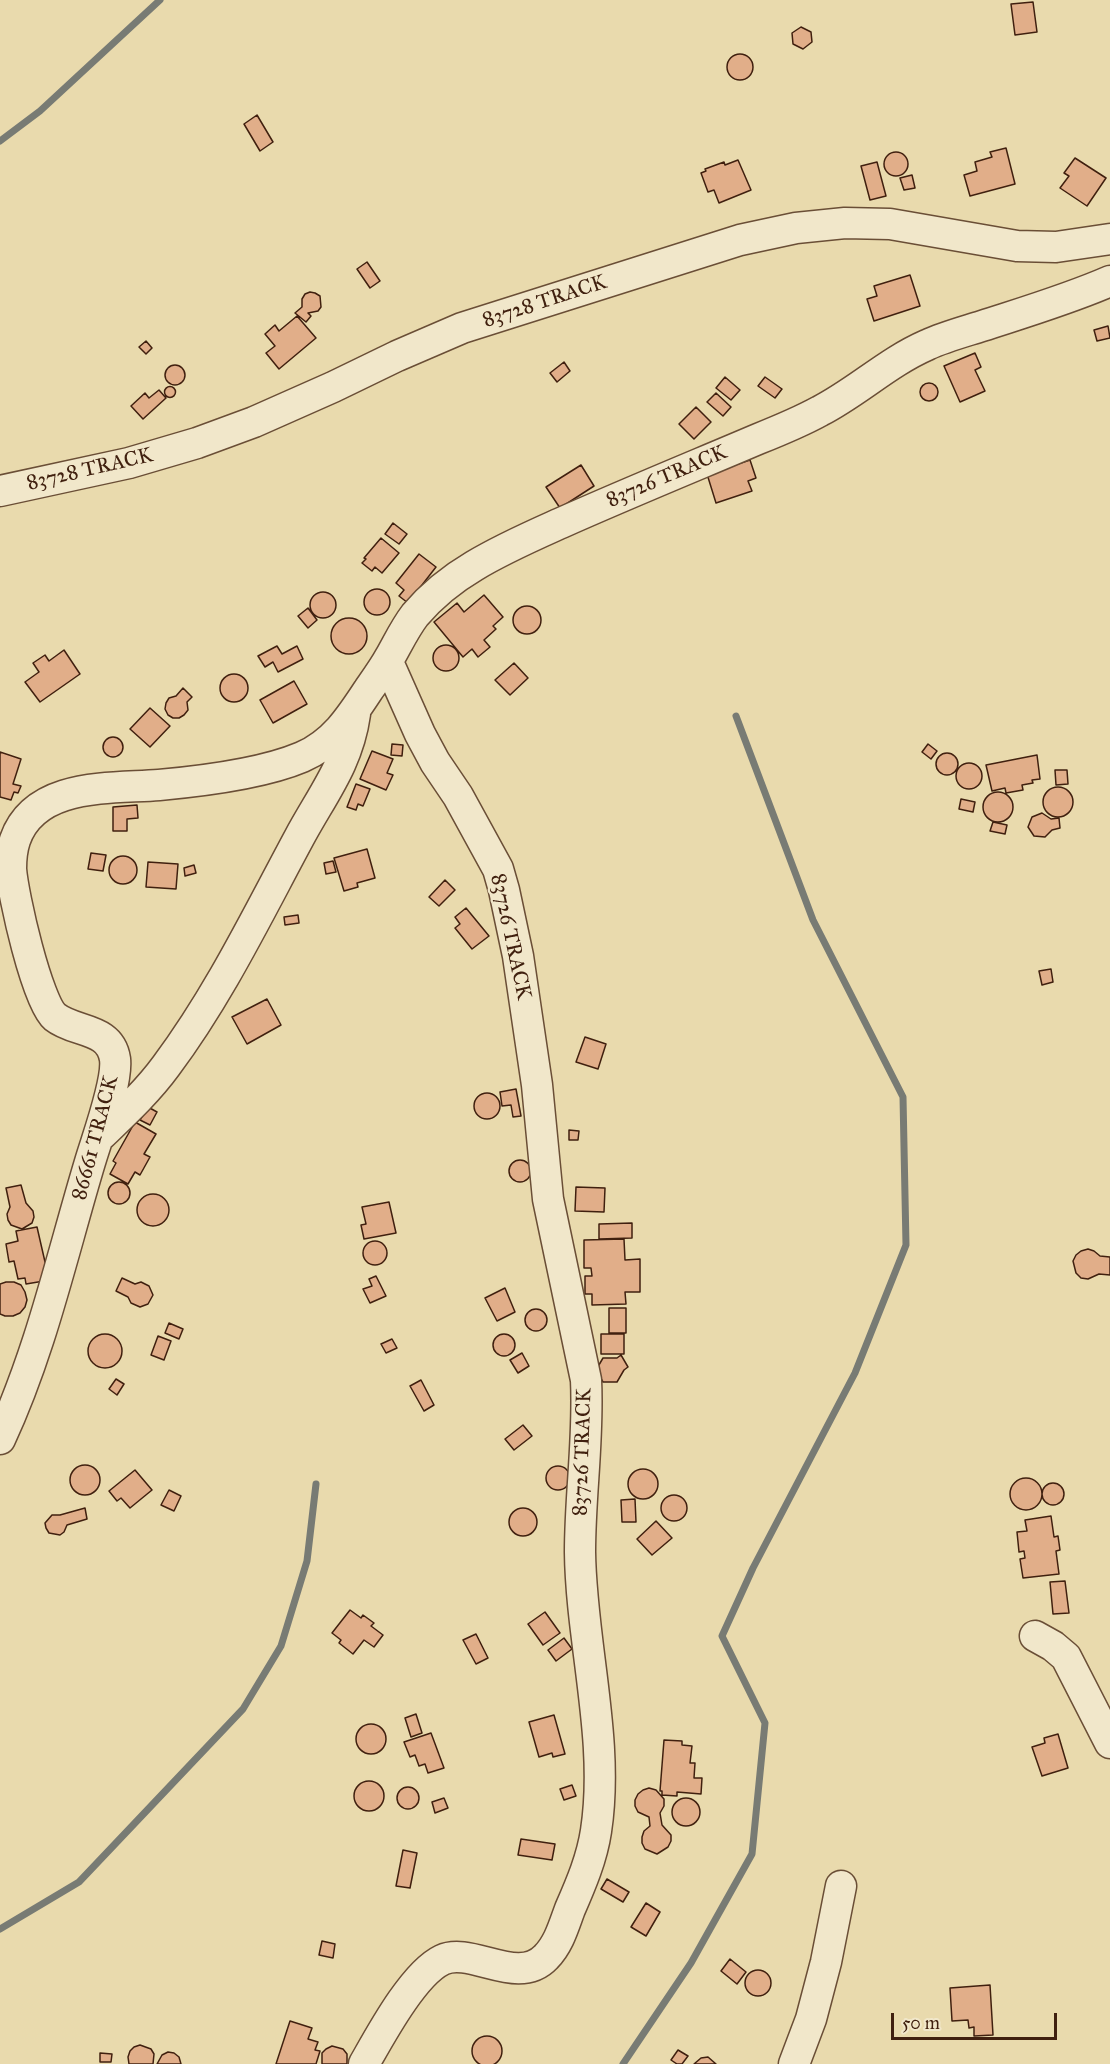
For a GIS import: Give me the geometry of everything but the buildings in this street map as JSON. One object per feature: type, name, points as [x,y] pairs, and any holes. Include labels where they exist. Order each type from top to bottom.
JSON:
[{"type":"street","name":"83728 TRACK","points":[[0,491],[129,463],[197,443],[264,418],[462,328],[740,240],[796,228],[845,223],[890,224],[1017,246],[1056,247],[1110,239]]},
{"type":"street","name":"83726 TRACK","points":[[364,2064],[394,2013],[418,1982],[443,1960],[456,1957],[470,1958],[496,1966],[515,1968],[545,1959],[554,1948],[590,1856],[598,1809],[598,1757],[580,1553],[587,1407],[586,1380],[548,1199],[537,1085],[518,956],[498,869],[458,796],[435,762],[420,734],[388,662],[412,618],[442,587],[476,564],[618,498],[822,410],[895,362],[928,344],[1047,305],[1110,281]]},
{"type":"street","name":"86661 TRACK","points":[[0,1439],[18,1399],[45,1317],[115,1072],[115,1056],[109,1043],[101,1036],[56,1018],[46,1006],[6,867],[12,856],[16,836],[28,819],[44,804],[68,794],[103,788],[160,785],[211,778],[267,768],[303,756],[328,742],[345,726],[388,662]]},
{"type":"street","points":[[97,1138],[126,1111],[165,1068],[214,995],[307,823],[335,777],[352,736],[356,710]]},
{"type":"street","points":[[1035,1636],[1053,1646],[1066,1657],[1110,1743]]},
{"type":"street","points":[[794,2064],[811,2019],[826,1962],[841,1886]]},
{"type":"waterway","points":[[0,141],[40,111],[160,0]]},
{"type":"waterway","points":[[623,2064],[691,1963],[752,1854],[765,1723],[722,1636],[753,1568],[855,1373],[906,1245],[903,1097],[813,920],[736,716]]},
{"type":"waterway","points":[[0,1929],[79,1882],[243,1709],[281,1646],[307,1561],[316,1484]]}]
